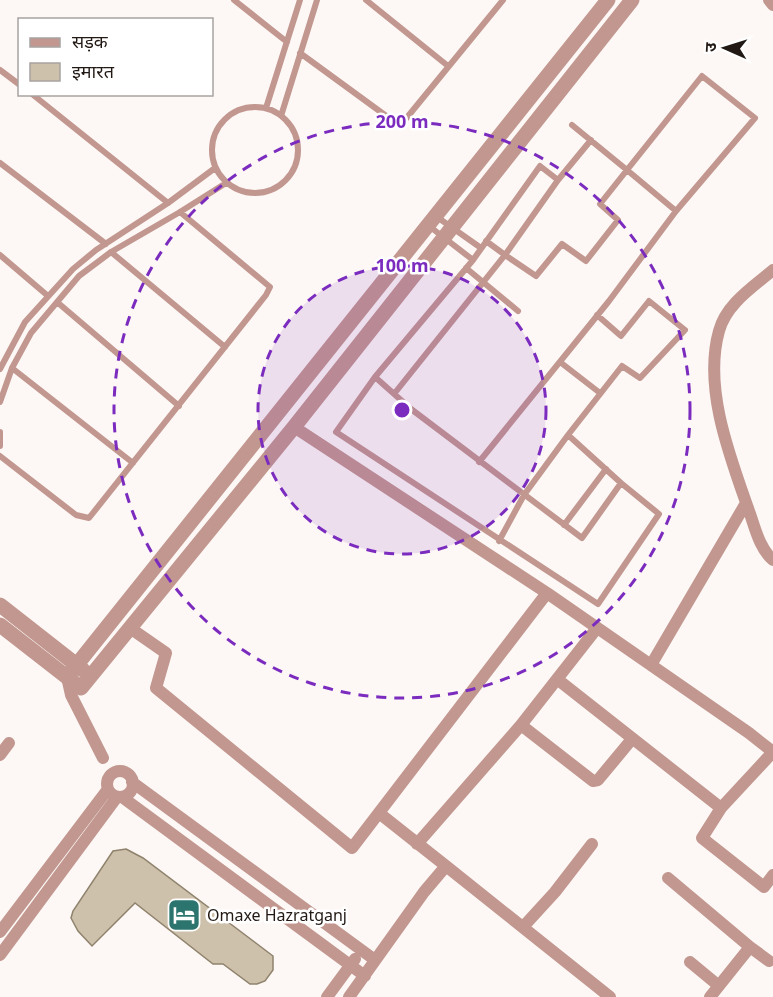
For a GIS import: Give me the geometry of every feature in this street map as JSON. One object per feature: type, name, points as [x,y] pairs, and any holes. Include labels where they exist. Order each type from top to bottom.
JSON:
[{"type":"street","points":[[364,976],[114,790],[103,758],[71,695],[71,671],[608,0]]},
{"type":"street","points":[[81,688],[294,427],[632,0]]},
{"type":"street","points":[[769,0],[773,5]]},
{"type":"street","points":[[773,270],[733,305],[719,329],[715,353],[715,378],[722,426],[729,454],[761,543],[773,560]]},
{"type":"street","points":[[294,427],[547,593],[773,752],[721,808],[702,838],[769,890],[773,875]]},
{"type":"street","points":[[651,665],[747,503]]},
{"type":"street","points":[[130,628],[166,653],[156,688],[352,848],[547,593]]},
{"type":"street","points":[[0,605],[71,671],[81,688],[80,709]]},
{"type":"street","points":[[0,625],[71,671],[92,675]]},
{"type":"street","points":[[417,844],[521,725],[597,628]]},
{"type":"street","points":[[557,679],[721,808]]},
{"type":"street","points":[[521,725],[593,781],[598,780],[632,739]]},
{"type":"street","points":[[0,755],[9,743]]},
{"type":"street","points":[[103,758],[128,775],[132,782],[375,960]]},
{"type":"street","points":[[0,955],[35,908],[114,790],[113,773],[121,771]]},
{"type":"street","points":[[114,790],[129,793],[132,782]]},
{"type":"street","points":[[0,932],[114,790]]},
{"type":"street","points":[[379,813],[610,997]]},
{"type":"street","points":[[523,927],[555,892],[592,844]]},
{"type":"street","points":[[208,860],[220,846]]},
{"type":"street","points":[[349,997],[424,892],[446,866]]},
{"type":"street","points":[[668,878],[770,961]]},
{"type":"street","points":[[25,899],[35,908]]},
{"type":"street","points":[[710,997],[750,947]]},
{"type":"street","points":[[327,997],[361,950]]},
{"type":"street","points":[[690,962],[719,986]]},
{"type":"lane","points":[[234,0],[287,42]]},
{"type":"lane","points":[[266,108],[300,0]]},
{"type":"lane","points":[[281,116],[317,0]]},
{"type":"lane","points":[[366,0],[448,66]]},
{"type":"lane","points":[[300,53],[400,126],[502,0]]},
{"type":"lane","points":[[0,70],[18,84]]},
{"type":"lane","points":[[479,462],[597,315],[676,211],[755,118],[702,76],[600,204],[618,220],[586,261],[562,244],[536,276],[486,241]]},
{"type":"lane","points":[[35,96],[168,203]]},
{"type":"lane","points":[[249,107],[266,108],[281,116],[292,128],[297,139],[298,158],[291,175],[283,184],[260,194],[242,192],[226,183],[215,168],[212,142],[225,118],[236,111],[249,107]]},
{"type":"lane","points":[[572,125],[676,211]]},
{"type":"lane","points":[[394,394],[484,283],[558,180],[591,141]]},
{"type":"lane","points":[[0,164],[106,244]]},
{"type":"lane","points":[[558,180],[540,166],[473,260],[375,377],[336,432],[598,604],[659,514],[568,435]]},
{"type":"lane","points":[[0,369],[1,359],[25,322],[73,269],[215,168]]},
{"type":"lane","points":[[0,402],[12,368],[31,333],[79,276],[111,252],[226,183]]},
{"type":"lane","points":[[0,456],[76,515],[89,518],[266,295],[270,287],[180,212]]},
{"type":"lane","points":[[433,221],[448,233],[473,260]]},
{"type":"lane","points":[[433,221],[448,233],[481,248]]},
{"type":"lane","points":[[111,252],[225,347]]},
{"type":"lane","points":[[0,255],[48,296]]},
{"type":"lane","points":[[466,268],[518,311]]},
{"type":"lane","points":[[500,541],[525,495],[622,366],[640,378],[685,330],[649,301],[621,336],[597,315]]},
{"type":"lane","points":[[57,302],[179,406]]},
{"type":"lane","points":[[560,362],[600,393]]},
{"type":"lane","points":[[12,368],[133,464]]},
{"type":"lane","points":[[375,377],[479,462],[582,538],[621,483]]},
{"type":"lane","points":[[0,432],[0,446]]},
{"type":"lane","points":[[564,525],[606,469]]},
{"type":"building","name":"Omaxe Hazratganj","points":[[126,849],[143,858],[273,956],[273,970],[265,981],[250,984],[223,964],[213,964],[135,903],[92,946],[78,931],[71,918],[73,911],[113,851]]},
{"type":"place","name":"Omaxe Hazratganj","points":[[184,915]]}]
